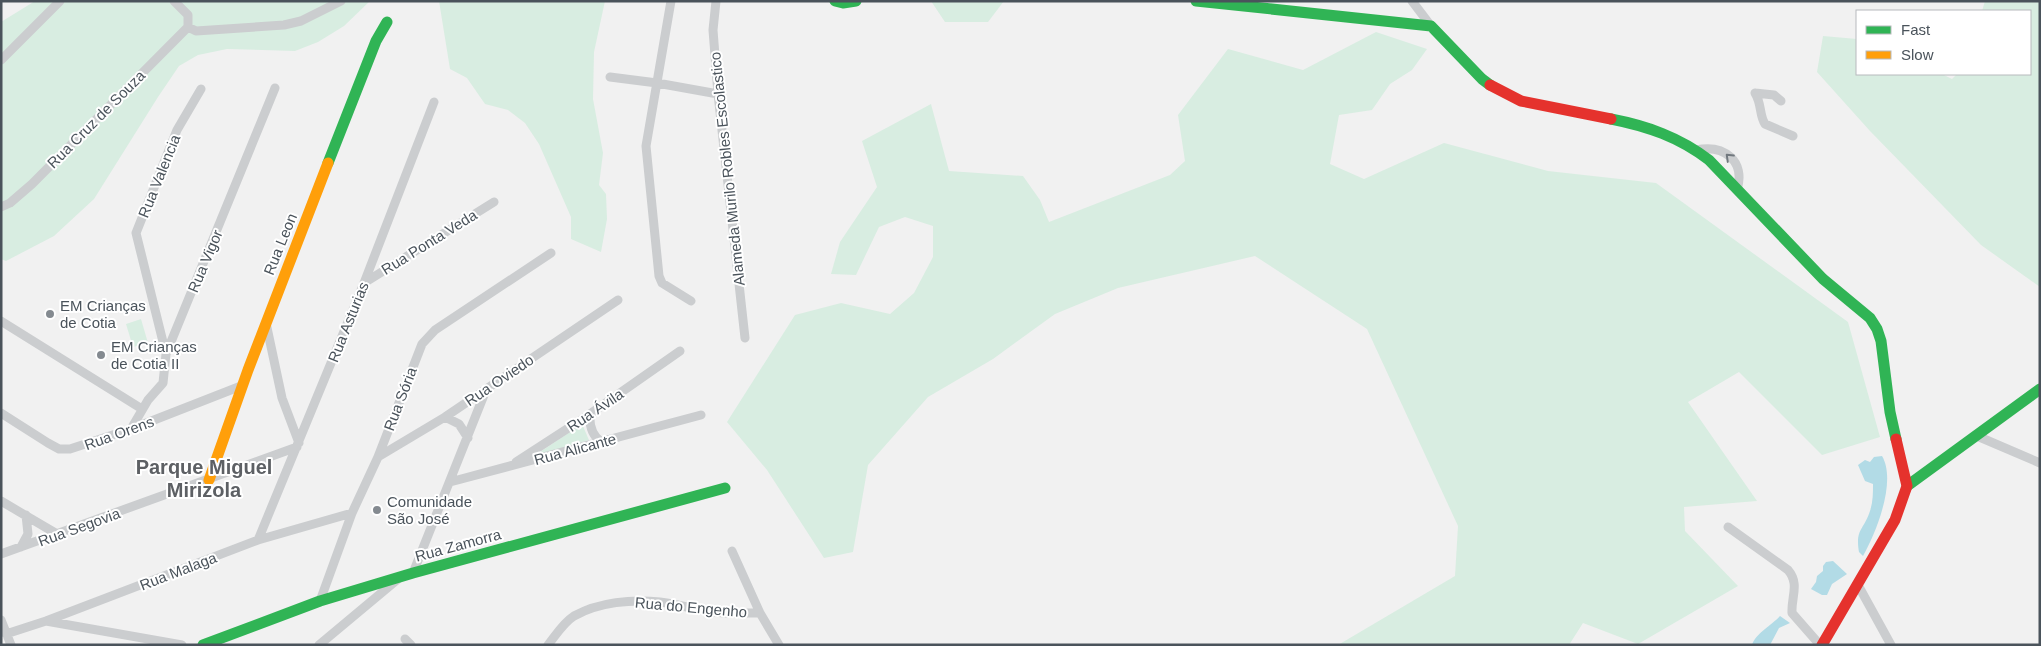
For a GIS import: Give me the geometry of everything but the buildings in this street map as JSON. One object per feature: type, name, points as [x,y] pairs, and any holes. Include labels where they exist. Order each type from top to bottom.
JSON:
[{"type":"street","points":[[1,60],[60,1]]},
{"type":"street","points":[[174,1],[188,16],[188,27],[200,31],[284,25],[301,21],[341,1]]},
{"type":"street","points":[[670,1],[646,146],[659,276],[662,283],[691,300]]},
{"type":"street","name":"Alameda Murilo Robles Escolastico","points":[[716,1],[713,30],[718,94],[744,338]]},
{"type":"street","points":[[835,1],[842,3],[856,1]]},
{"type":"street","points":[[1196,1],[1431,26]]},
{"type":"street","points":[[1412,1],[1431,26],[1482,78],[1499,91],[1521,101],[1640,124],[1666,134],[1696,150],[1823,278],[1870,318],[1877,329],[1881,341],[1890,412],[1907,486],[1895,520],[1821,645],[1792,614],[1795,583],[1793,576],[1788,570],[1728,527]]},
{"type":"street","name":"Rua Leon","points":[[209,480],[241,386],[376,42],[387,22]]},
{"type":"street","name":"Rua Cruz de Souza","points":[[1,207],[10,203],[32,184],[188,27]]},
{"type":"street","points":[[610,77],[718,94]]},
{"type":"street","name":"Rua Vigor","points":[[130,429],[142,409],[163,383],[166,354],[275,88]]},
{"type":"street","name":"Rua Valencia","points":[[166,354],[136,233],[177,130],[201,89]]},
{"type":"street","points":[[1780,101],[1774,95],[1755,93],[1761,104],[1762,120],[1765,124],[1793,136]]},
{"type":"street","name":"Rua Asturias","points":[[258,540],[364,283],[434,102]]},
{"type":"street","points":[[1696,150],[1706,148],[1717,149],[1731,158],[1739,171],[1740,182],[1737,190]]},
{"type":"street","name":"Rua Ponta Veda","points":[[364,283],[494,202]]},
{"type":"street","name":"Rua Sória","points":[[320,601],[352,513],[378,457],[422,344],[435,330],[551,253]]},
{"type":"street","name":"Rua Oviedo","points":[[378,457],[445,417],[618,300]]},
{"type":"street","points":[[2,323],[142,409]]},
{"type":"street","points":[[266,323],[282,398],[298,445]]},
{"type":"street","name":"Rua Ávila","points":[[510,466],[590,414],[680,351]]},
{"type":"street","name":"Rua Orens","points":[[1,413],[59,449],[70,449],[84,446],[241,386]]},
{"type":"street","points":[[413,573],[487,389]]},
{"type":"street","points":[[1907,486],[2040,389]]},
{"type":"street","points":[[590,414],[591,430],[601,442]]},
{"type":"street","name":"Rua Alicante","points":[[450,482],[700,415]]},
{"type":"street","points":[[445,417],[459,424],[468,438]]},
{"type":"street","points":[[1977,436],[2040,463]]},
{"type":"street","name":"Rua Segovia","points":[[1,554],[209,480],[298,445]]},
{"type":"street","name":"Rua Zamorra","points":[[203,645],[320,601],[413,573],[725,488]]},
{"type":"street","points":[[1,501],[58,534]]},
{"type":"street","name":"Rua Malaga","points":[[6,634],[46,621],[258,540],[352,513]]},
{"type":"street","points":[[21,548],[28,534],[26,515]]},
{"type":"street","points":[[732,551],[760,613],[779,645]]},
{"type":"street","points":[[319,645],[400,578]]},
{"type":"street","points":[[1858,585],[1891,645]]},
{"type":"street","name":"Rua do Engenho","points":[[548,645],[566,622],[573,617],[591,608],[613,603],[662,602],[714,613],[760,613]]},
{"type":"street","points":[[1,620],[11,645]]},
{"type":"street","points":[[46,621],[182,645]]},
{"type":"green space","points":[[35,1],[370,1],[344,26],[318,42],[295,51],[227,49],[198,55],[179,66],[94,199],[54,236],[6,261],[1,259],[1,22]]},
{"type":"green space","points":[[439,1],[605,1],[594,52],[593,99],[603,153],[599,185],[606,194],[607,219],[601,252],[571,239],[571,217],[539,144],[525,123],[508,110],[485,104],[467,78],[450,69]]},
{"type":"green space","points":[[931,1],[1004,1],[988,22],[945,22]]},
{"type":"green space","points":[[1985,1],[2040,1],[2040,287],[1981,245],[1870,131],[1817,72],[1823,36],[1856,39],[1856,75],[1944,75],[1952,79],[1956,75],[2031,75],[2031,10],[1982,10]]},
{"type":"green space","points":[[1376,32],[1427,49],[1412,70],[1390,84],[1372,110],[1339,115],[1330,164],[1364,179],[1444,143],[1548,171],[1656,183],[1848,322],[1880,437],[1822,455],[1739,372],[1688,402],[1757,501],[1684,507],[1685,531],[1738,586],[1638,644],[1583,623],[1569,645],[1338,645],[1455,576],[1458,526],[1367,329],[1255,256],[1118,288],[1055,314],[993,359],[928,397],[868,465],[853,552],[824,558],[767,470],[727,422],[795,315],[841,303],[890,314],[914,293],[933,257],[933,226],[905,217],[879,227],[856,275],[831,274],[840,242],[877,187],[862,141],[931,104],[949,171],[1023,176],[1040,200],[1049,222],[1170,175],[1185,161],[1178,115],[1228,49],[1303,70]]},
{"type":"green space","points":[[141,319],[148,343],[133,347],[126,324]]},
{"type":"green space","points":[[582,424],[589,440],[534,456]]},
{"type":"water","points":[[1882,456],[1886,467],[1886,493],[1879,521],[1863,556],[1859,552],[1858,539],[1871,508],[1873,484],[1865,481],[1858,465],[1865,460],[1870,462],[1874,457]]},
{"type":"water","points":[[1833,561],[1847,574],[1832,584],[1827,595],[1822,595],[1811,589],[1816,582],[1817,576],[1823,571],[1823,566],[1826,562]]},
{"type":"water","points":[[1780,616],[1790,623],[1779,628],[1770,645],[1752,645],[1760,633]]},
{"type":"traffic: fast","points":[[835,1],[843,3],[856,1]]},
{"type":"traffic: fast","points":[[1196,1],[1431,26],[1490,85]]},
{"type":"traffic: fast","points":[[328,163],[376,41],[387,22]]},
{"type":"traffic: fast","points":[[1611,119],[1662,133],[1686,145],[1709,160],[1823,279],[1870,318],[1877,329],[1881,341],[1890,412],[1896,439]]},
{"type":"traffic: fast","points":[[1907,486],[2040,389]]},
{"type":"traffic: fast","points":[[203,645],[320,601],[413,573],[725,488]]},
{"type":"traffic: slow","points":[[209,480],[248,370],[328,163]]},
{"type":"traffic: jam","points":[[1490,85],[1521,101],[1611,119]]},
{"type":"traffic: jam","points":[[1822,645],[1895,520],[1907,486],[1896,439]]},
{"type":"place","name":"EM Crianças de Cotia","points":[[50,314]]},
{"type":"place","name":"EM Crianças de Cotia II","points":[[101,355]]},
{"type":"place","name":"Comunidade São José","points":[[377,510]]},
{"type":"district","name":"Parque Miguel Mirizola","points":[[204,478]]}]
